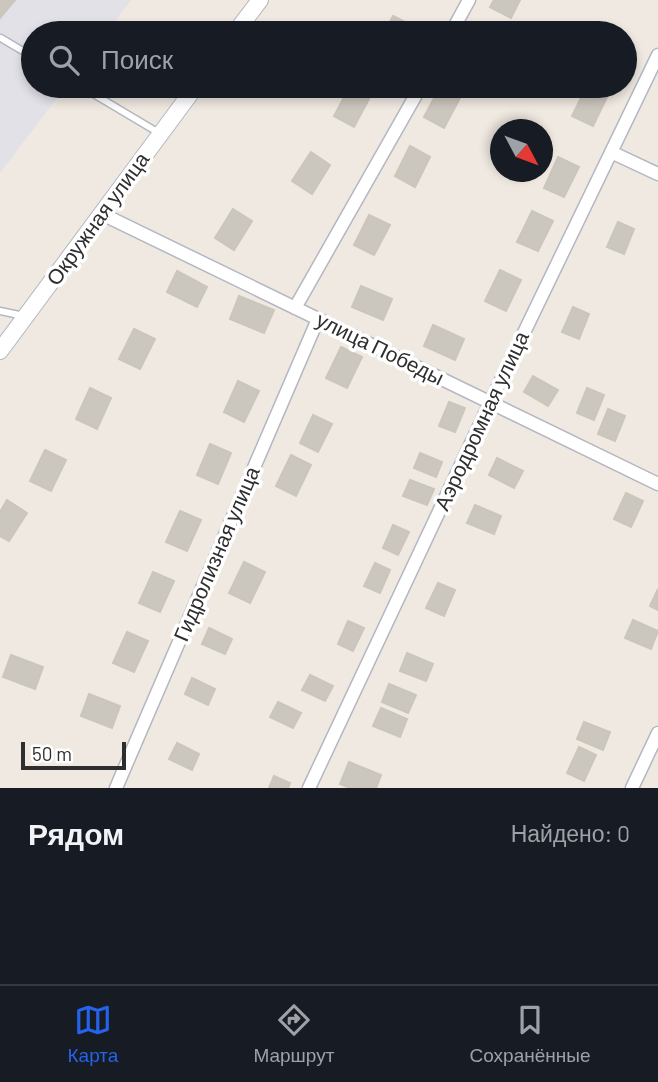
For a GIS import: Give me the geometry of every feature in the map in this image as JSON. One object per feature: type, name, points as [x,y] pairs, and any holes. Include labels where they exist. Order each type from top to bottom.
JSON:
[{"type":"main road","points":[[244,21],[260,0]]},
{"type":"main road","name":"Окружная улица","points":[[0,351],[187,98]]},
{"type":"street","points":[[457,21],[469,0]]},
{"type":"street","name":"Аэродромная улица","points":[[309,788],[658,55]]},
{"type":"street","points":[[295,308],[414,98]]},
{"type":"street","points":[[611,152],[658,174]]},
{"type":"street","name":"улица Победы","points":[[102,214],[658,484]]},
{"type":"street","name":"Гидролизная улица","points":[[116,788],[318,319]]},
{"type":"street","points":[[632,788],[658,733]]},
{"type":"lane","points":[[1,38],[21,50]]},
{"type":"lane","points":[[100,98],[160,134]]},
{"type":"lane","points":[[0,311],[26,317]]},
{"type":"shaded area","points":[[0,0],[131,0],[115,21],[21,21],[21,98],[57,98],[0,173]]},
{"type":"building","points":[[0,0],[15,0],[0,18]]},
{"type":"building","points":[[494,0],[520,0],[511,18],[490,7]]},
{"type":"building","points":[[393,16],[403,21],[390,21]]},
{"type":"building","points":[[344,98],[369,98],[354,127],[334,116]]},
{"type":"building","points":[[434,98],[460,98],[444,128],[424,117]]},
{"type":"building","points":[[581,98],[607,98],[593,126],[572,116]]},
{"type":"building","points":[[410,146],[430,157],[415,187],[395,176]]},
{"type":"building","points":[[311,152],[330,165],[312,194],[292,181]]},
{"type":"building","points":[[558,157],[579,167],[564,197],[544,188],[547,182],[553,182],[553,168]]},
{"type":"building","points":[[233,209],[252,221],[234,250],[215,238]]},
{"type":"building","points":[[532,211],[553,221],[538,251],[517,242]]},
{"type":"building","points":[[369,215],[390,225],[374,255],[354,245]]},
{"type":"building","points":[[618,222],[634,229],[624,254],[607,247]]},
{"type":"building","points":[[500,270],[521,280],[506,311],[485,301]]},
{"type":"building","points":[[177,271],[207,287],[197,307],[167,292]]},
{"type":"building","points":[[361,286],[392,299],[383,320],[352,307]]},
{"type":"building","points":[[239,296],[274,310],[264,333],[230,319]]},
{"type":"building","points":[[573,307],[589,314],[579,339],[562,332]]},
{"type":"building","points":[[433,325],[464,339],[455,360],[424,346]]},
{"type":"building","points":[[134,329],[155,339],[140,369],[119,359]]},
{"type":"building","points":[[341,347],[362,357],[347,388],[326,378]]},
{"type":"building","points":[[533,376],[558,390],[548,406],[524,392]]},
{"type":"building","points":[[238,381],[259,391],[244,422],[224,412]]},
{"type":"building","points":[[90,388],[111,398],[97,429],[76,419]]},
{"type":"building","points":[[587,388],[604,395],[594,420],[577,413]]},
{"type":"building","points":[[449,402],[465,408],[455,432],[439,426]]},
{"type":"building","points":[[608,409],[625,416],[615,441],[598,434]]},
{"type":"building","points":[[313,415],[332,424],[318,452],[300,443]]},
{"type":"building","points":[[210,444],[231,453],[218,484],[197,475]]},
{"type":"building","points":[[45,450],[66,460],[51,491],[30,481]]},
{"type":"building","points":[[420,453],[442,462],[436,477],[414,468]]},
{"type":"building","points":[[291,455],[311,465],[296,496],[276,486]]},
{"type":"building","points":[[497,458],[523,471],[514,488],[489,475]]},
{"type":"building","points":[[410,480],[434,489],[427,505],[403,496]]},
{"type":"building","points":[[626,493],[643,501],[631,527],[614,519]]},
{"type":"building","points":[[7,500],[27,513],[9,541],[0,536],[0,512]]},
{"type":"building","points":[[475,505],[501,516],[494,534],[467,523]]},
{"type":"building","points":[[180,511],[201,520],[187,551],[166,542]]},
{"type":"building","points":[[393,525],[409,532],[398,555],[383,548]]},
{"type":"building","points":[[244,562],[265,572],[250,603],[229,593]]},
{"type":"building","points":[[375,563],[390,570],[380,593],[364,586]]},
{"type":"building","points":[[153,572],[174,581],[160,612],[139,603]]},
{"type":"building","points":[[438,583],[455,590],[444,616],[426,608]]},
{"type":"building","points":[[658,589],[658,610],[650,606]]},
{"type":"building","points":[[633,620],[658,631],[651,649],[625,638]]},
{"type":"building","points":[[348,621],[364,628],[353,651],[338,644]]},
{"type":"building","points":[[209,628],[232,639],[225,654],[202,644]]},
{"type":"building","points":[[127,632],[148,641],[134,672],[113,663]]},
{"type":"building","points":[[407,653],[433,664],[426,681],[400,671]]},
{"type":"building","points":[[11,655],[43,667],[35,689],[3,677]]},
{"type":"building","points":[[310,675],[333,686],[325,701],[302,690]]},
{"type":"building","points":[[192,678],[215,689],[208,705],[185,694]]},
{"type":"building","points":[[389,684],[416,695],[408,713],[382,702]]},
{"type":"building","points":[[89,694],[120,706],[112,728],[81,716]]},
{"type":"building","points":[[278,702],[301,713],[293,728],[270,717]]},
{"type":"building","points":[[381,708],[407,719],[400,737],[373,726]]},
{"type":"building","points":[[584,722],[610,732],[603,750],[577,739]]},
{"type":"building","points":[[177,743],[199,754],[192,770],[169,759]]},
{"type":"building","points":[[579,747],[596,755],[584,781],[567,773]]},
{"type":"building","points":[[349,762],[381,775],[376,788],[350,788],[340,784]]},
{"type":"building","points":[[274,776],[290,783],[288,788],[269,788]]}]
